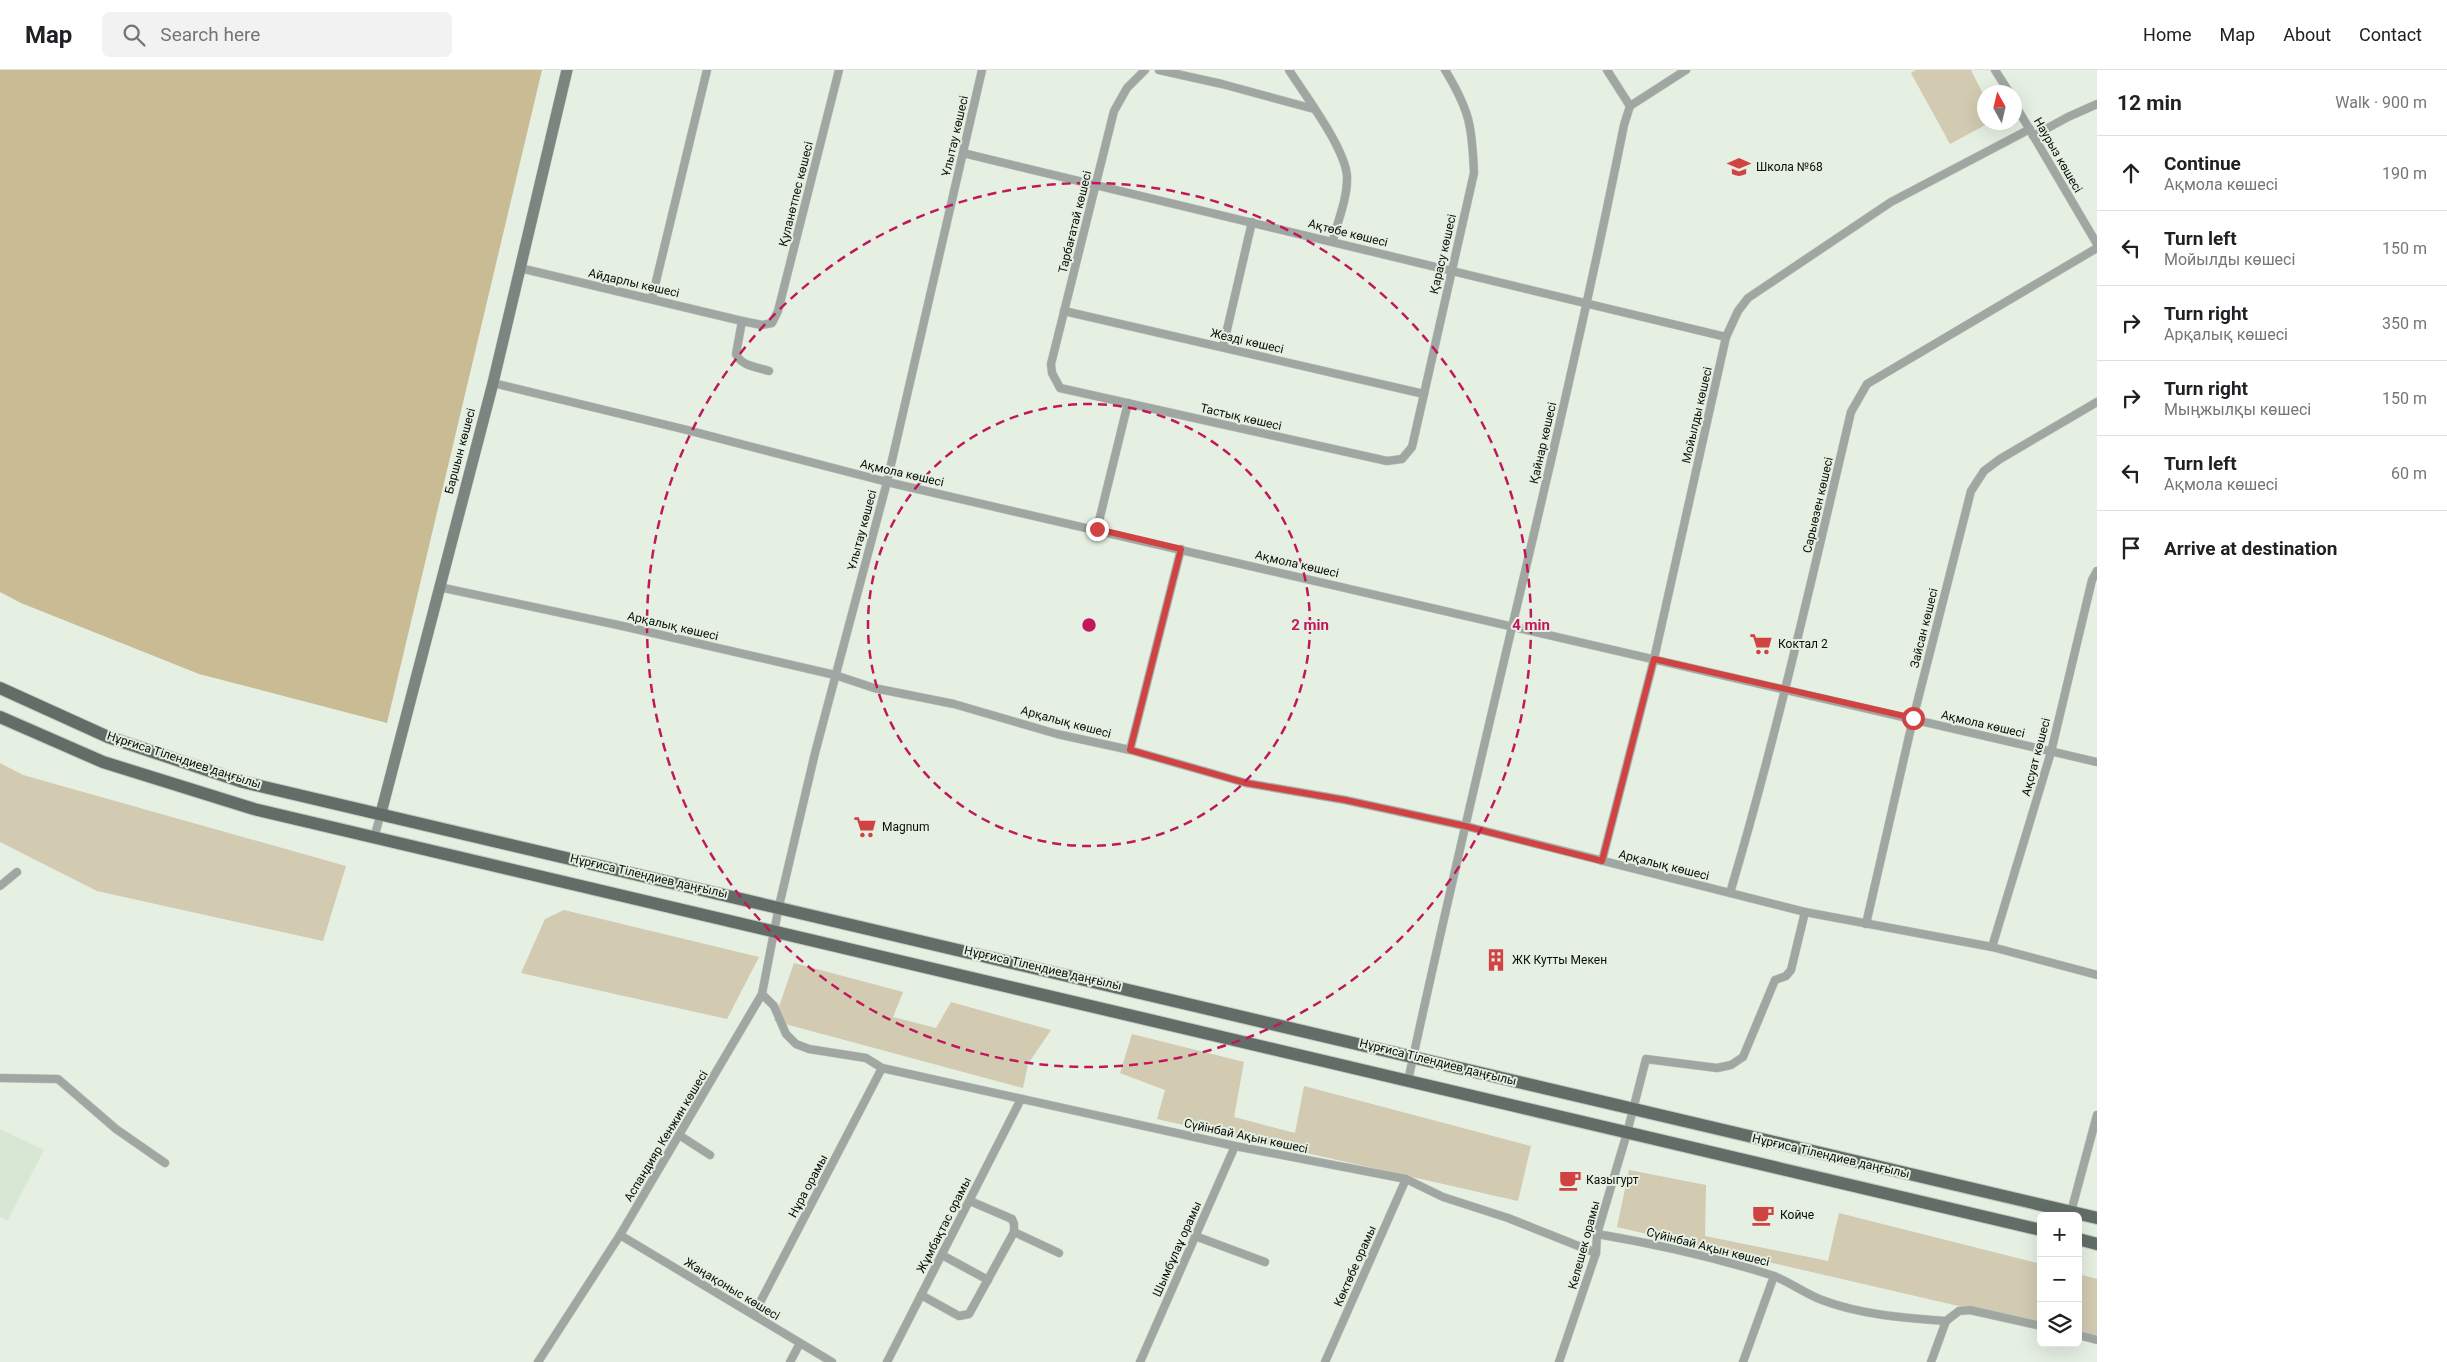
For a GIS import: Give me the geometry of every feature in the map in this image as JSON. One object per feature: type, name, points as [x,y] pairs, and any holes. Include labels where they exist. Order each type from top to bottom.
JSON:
[{"type":"main road","name":"Нұрғиса Тілендиев даңғылы","points":[[0,688],[108,737],[243,782],[1413,1055],[2071,1212]]},
{"type":"main road","name":"Нұрғиса Тілендиев даңғылы","points":[[0,717],[103,762],[254,809],[2037,1229]]},
{"type":"main road","name":"Нұрғиса Тілендиев даңғылы","points":[[2082,1215],[2097,1218]]},
{"type":"main road","points":[[2082,1240],[2097,1244]]},
{"type":"street","name":"Баршын көшесі","points":[[374,838],[492,383],[567,70]]},
{"type":"street","points":[[652,298],[707,70]]},
{"type":"street","name":"Қуланөтпес көшесі","points":[[772,323],[778,311],[839,70]]},
{"type":"street","name":"Ұлытау көшесі","points":[[778,906],[835,675],[887,482],[982,70]]},
{"type":"street","points":[[1159,70],[1222,84],[1314,109]]},
{"type":"street","points":[[1289,70],[1340,152],[1347,174],[1346,191],[1333,240]]},
{"type":"street","name":"Қарасу көшесі","points":[[1412,447],[1474,173],[1472,132],[1468,115],[1459,93],[1445,70]]},
{"type":"street","points":[[1607,70],[1630,106],[1686,70]]},
{"type":"street","points":[[1996,70],[2004,85]]},
{"type":"street","name":"Тарбағатай көшесі","points":[[1060,388],[1052,373],[1051,364],[1114,111],[1127,88],[1141,71]]},
{"type":"street","name":"Мойылды көшесі","points":[[1602,861],[1654,659],[1726,337],[1738,312],[1748,298],[1891,202],[2032,133],[2097,104]]},
{"type":"street","name":"Қайнар көшесі","points":[[1408,1081],[1465,826],[1588,302],[1624,125],[1630,106]]},
{"type":"street","name":"Наурыз көшесі","points":[[2022,116],[2097,244]]},
{"type":"street","name":"Ақтөбе көшесі","points":[[963,153],[1095,186],[1333,240],[1726,337]]},
{"type":"street","points":[[1223,347],[1252,222]]},
{"type":"street","name":"Сарыөзен көшесі","points":[[1730,893],[1753,818],[1786,689],[1851,412],[1867,384],[2097,248]]},
{"type":"street","name":"Айдарлы көшесі","points":[[520,268],[742,321],[762,325],[772,323]]},
{"type":"street","name":"Жезді көшесі","points":[[1064,310],[1424,394]]},
{"type":"street","points":[[742,321],[736,354],[738,359],[742,363],[770,371]]},
{"type":"street","name":"Ақмола көшесі","points":[[492,383],[687,430],[887,482],[1512,624],[2097,762]]},
{"type":"street","name":"Тастық көшесі","points":[[1060,388],[1387,461],[1402,459],[1412,447]]},
{"type":"street","name":"Зайсан көшесі","points":[[1866,924],[1913,718],[1971,491],[1984,471],[2000,459],[2097,402]]},
{"type":"street","points":[[1097,529],[1128,403]]},
{"type":"street","points":[[1130,750],[1181,549]]},
{"type":"street","name":"Ақсуат көшесі","points":[[1992,947],[2051,752],[2092,580],[2097,571]]},
{"type":"street","name":"Арқалық көшесі","points":[[439,587],[618,625],[835,675],[874,688],[954,704],[1057,734],[1130,750],[1246,783],[1345,800],[1465,826],[1805,912],[1992,947],[2097,974]]},
{"type":"street","points":[[0,886],[17,872]]},
{"type":"street","name":"Аспандияр Кенжин көшесі","points":[[538,1362],[620,1235],[762,994],[778,906]]},
{"type":"street","points":[[1627,1133],[1646,1059],[1723,1068],[1744,1057],[1775,980],[1786,976],[1790,970],[1805,912]]},
{"type":"street","name":"Сүйінбай Ақын көшесі","points":[[762,994],[774,1006],[786,1034],[796,1044],[809,1049],[866,1058],[882,1068],[1235,1146],[1406,1179],[1443,1197],[1508,1218],[1596,1253]]},
{"type":"street","name":"Нұра орамы","points":[[754,1314],[882,1068]]},
{"type":"street","points":[[0,1078],[58,1079],[116,1129],[165,1163]]},
{"type":"street","name":"Жұмбақтас орамы","points":[[887,1362],[1021,1099]]},
{"type":"street","points":[[2071,1212],[2097,1115]]},
{"type":"street","name":"Келешек орамы","points":[[1559,1362],[1596,1253],[1597,1234],[1627,1133]]},
{"type":"street","points":[[679,1135],[710,1155]]},
{"type":"street","name":"Шымбұлаұ орамы","points":[[1140,1362],[1235,1146]]},
{"type":"street","name":"Көктөбе орамы","points":[[1325,1362],[1406,1179]]},
{"type":"street","points":[[921,1295],[959,1316],[969,1314],[1014,1232],[1012,1219],[970,1201]]},
{"type":"street","points":[[1014,1232],[1059,1253]]},
{"type":"street","name":"Сүйінбай Ақын көшесі","points":[[1597,1234],[1666,1246],[1774,1276],[1822,1300],[1880,1314],[1946,1321]]},
{"type":"street","name":"Жаңақоныс көшесі","points":[[620,1235],[832,1362]]},
{"type":"street","points":[[1195,1236],[1265,1262]]},
{"type":"street","points":[[942,1255],[988,1280]]},
{"type":"street","points":[[1743,1362],[1774,1276]]},
{"type":"street","points":[[1930,1362],[1946,1321],[1959,1311],[1970,1310],[2037,1325]]},
{"type":"street","points":[[2082,1336],[2097,1340]]},
{"type":"street","points":[[790,1362],[800,1343]]},
{"type":"shaded area","points":[[0,70],[542,70],[387,723],[199,674],[21,603],[0,592]]},
{"type":"shaded area","points":[[1916,70],[1971,70],[1978,85],[1977,129],[1950,144],[1911,73]]},
{"type":"shaded area","points":[[0,763],[23,775],[346,866],[323,941],[97,891],[0,842]]},
{"type":"shaded area","points":[[564,910],[759,957],[727,1019],[521,973],[545,919]]},
{"type":"shaded area","points":[[794,963],[903,992],[893,1017],[936,1028],[951,1002],[1051,1030],[1028,1064],[1023,1088],[774,1021]]},
{"type":"shaded area","points":[[1132,1034],[1244,1062],[1234,1117],[1295,1133],[1304,1086],[1531,1146],[1518,1201],[1157,1119],[1165,1090],[1120,1073]]},
{"type":"shaded area","points":[[0,1129],[44,1150],[7,1221],[0,1217]]},
{"type":"shaded area","points":[[1629,1170],[1706,1185],[1705,1236],[1828,1261],[1839,1213],[2037,1263],[2037,1324],[1617,1227]]},
{"type":"shaded area","points":[[2082,1275],[2097,1279],[2097,1338],[2082,1335]]},
{"type":"place","name":"Школа №68","points":[[1739,167]]},
{"type":"place","name":"Коктал 2","points":[[1761,644]]},
{"type":"place","name":"Magnum","points":[[865,827]]},
{"type":"place","name":"ЖК Кутты Мекен","points":[[1496,960]]},
{"type":"place","name":"Казыгурт","points":[[1570,1180]]},
{"type":"place","name":"Койче","points":[[1763,1215]]},
{"type":"route","points":[[1097,529],[1181,549],[1130,750],[1246,783],[1345,800],[1465,826],[1602,861],[1654,659],[1913,718]]}]
